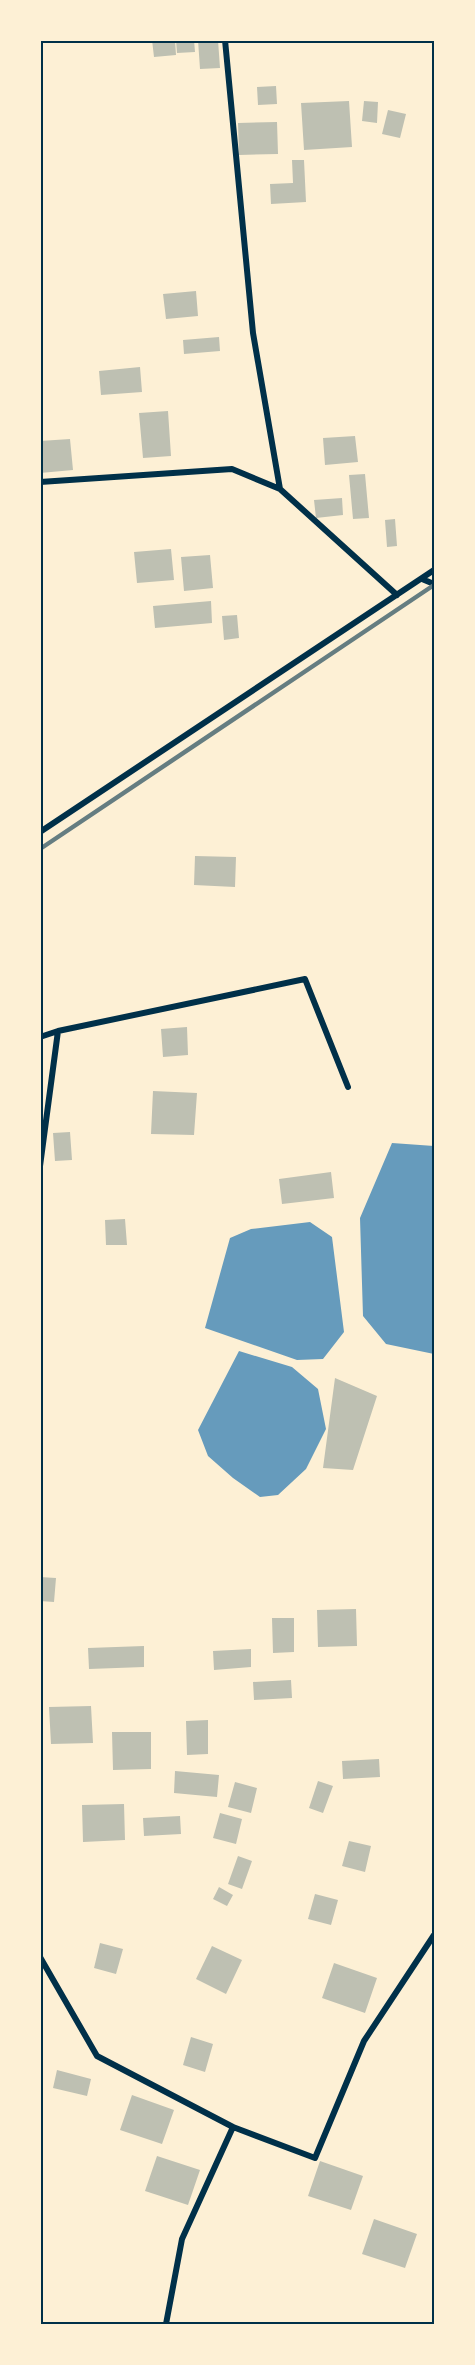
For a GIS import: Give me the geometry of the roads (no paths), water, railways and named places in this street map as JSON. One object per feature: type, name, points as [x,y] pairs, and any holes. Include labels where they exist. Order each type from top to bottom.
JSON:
[{"type":"street","points":[[225,40],[252,333],[280,489]]},
{"type":"street","points":[[40,482],[232,469],[280,489],[397,595]]},
{"type":"street","points":[[40,832],[435,570]]},
{"type":"street","points":[[422,579],[435,584]]},
{"type":"street","points":[[40,1037],[58,1031],[305,979],[348,1087]]},
{"type":"street","points":[[40,1166],[58,1031]]},
{"type":"street","points":[[40,1957],[97,2056],[233,2127],[315,2158],[364,2041],[435,1935]]},
{"type":"street","points":[[166,2325],[182,2239],[233,2127]]},
{"type":"water","points":[[392,1143],[434,1146],[434,1354],[386,1344],[363,1316],[360,1218]]},
{"type":"water","points":[[310,1222],[332,1237],[344,1332],[323,1359],[297,1360],[205,1328],[230,1238],[251,1229]]},
{"type":"water","points":[[239,1351],[292,1367],[318,1389],[326,1429],[306,1469],[278,1495],[260,1497],[233,1478],[208,1456],[198,1430]]},
{"type":"railway","points":[[40,849],[434,585]]}]
